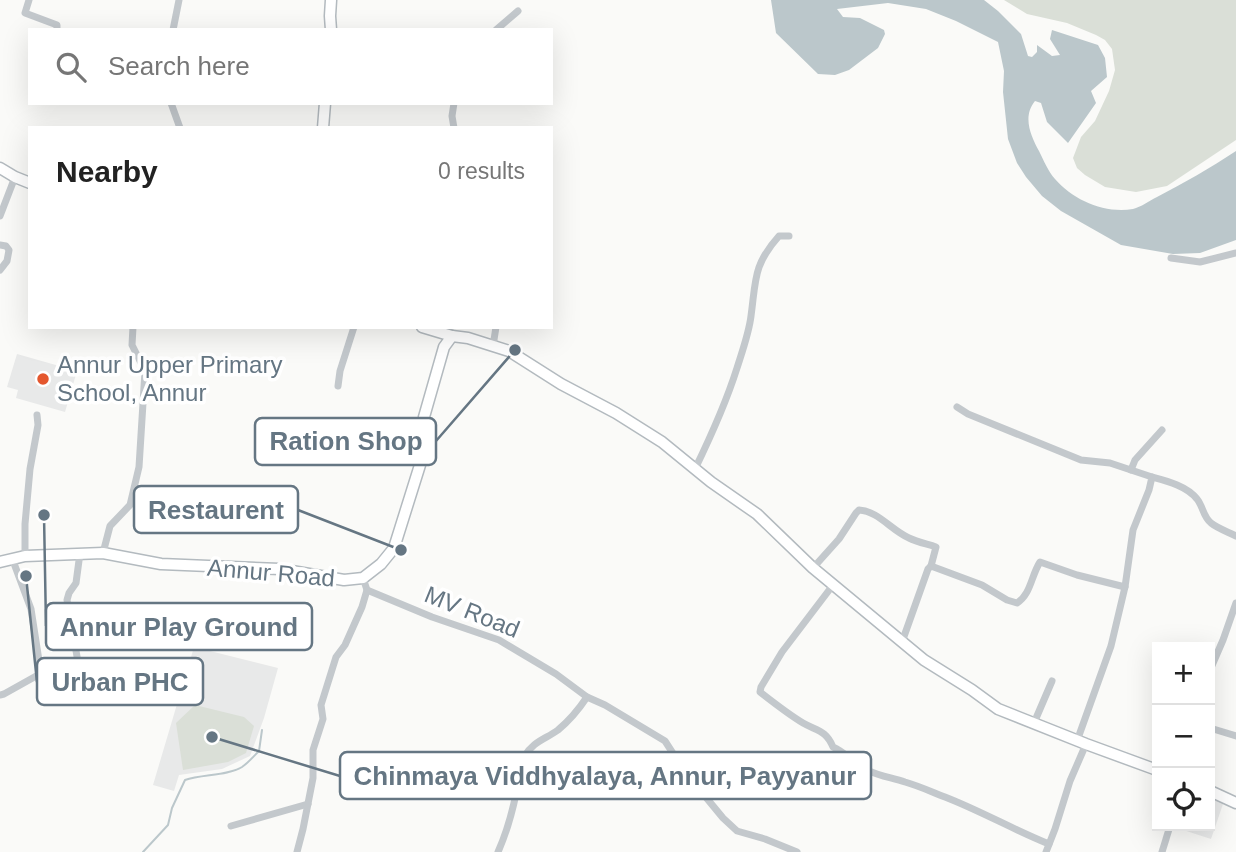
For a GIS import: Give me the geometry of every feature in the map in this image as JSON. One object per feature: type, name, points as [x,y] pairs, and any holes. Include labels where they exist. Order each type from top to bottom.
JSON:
[{"type":"main road","points":[[331,0],[331,28]]},
{"type":"main road","points":[[323,126],[325,105]]},
{"type":"main road","points":[[0,168],[28,182]]},
{"type":"main road","points":[[429,329],[509,351],[662,442],[757,514],[813,568],[924,660],[998,709],[1152,768]]},
{"type":"main road","name":"Annur Road","points":[[0,562],[25,556],[103,553],[161,564],[279,569],[344,580],[363,578],[381,565],[394,548],[420,465],[424,417],[431,391],[444,347],[452,336]]},
{"type":"main road","points":[[1215,793],[1236,803]]},
{"type":"street","points":[[29,0],[25,13],[57,25],[57,28]]},
{"type":"street","points":[[173,28],[179,0]]},
{"type":"street","points":[[498,28],[518,11]]},
{"type":"street","points":[[172,105],[179,126]]},
{"type":"street","points":[[454,105],[454,126]]},
{"type":"street","points":[[0,216],[15,177]]},
{"type":"street","points":[[695,469],[736,369],[751,318],[759,265],[779,236],[789,236]]},
{"type":"street","points":[[0,245],[9,250],[0,270]]},
{"type":"street","points":[[1171,258],[1200,262],[1236,253]]},
{"type":"street","points":[[103,553],[110,526],[130,505],[139,467],[145,371],[132,345],[133,329]]},
{"type":"street","points":[[338,386],[353,329]]},
{"type":"street","points":[[493,346],[496,329]]},
{"type":"street","points":[[957,407],[968,414],[1081,460],[1110,463],[1171,483],[1197,499],[1211,523],[1236,536]]},
{"type":"street","points":[[25,556],[25,524],[30,469],[36,445],[37,415]]},
{"type":"street","points":[[1131,470],[1135,460],[1162,430]]},
{"type":"street","points":[[833,585],[782,652],[760,692],[805,724],[819,729],[829,738],[833,747],[844,751],[859,766],[908,782],[984,813],[1047,848],[1111,646],[1125,587],[1133,530],[1152,477]]},
{"type":"street","points":[[813,568],[862,509],[872,512],[909,538],[936,547],[902,642]]},
{"type":"street","points":[[80,553],[76,583],[67,600],[81,679]]},
{"type":"street","points":[[0,695],[38,675],[40,667],[31,609],[12,558]]},
{"type":"street","points":[[931,566],[972,581],[1017,603],[1025,598],[1040,562],[1125,587]]},
{"type":"street","points":[[297,852],[313,778],[313,750],[323,719],[321,705],[336,657],[345,645],[362,607],[367,590],[363,578]]},
{"type":"street","name":"MV Road","points":[[367,590],[432,617],[499,640],[556,674],[587,697],[665,741],[685,772],[737,831],[797,852]]},
{"type":"street","points":[[1215,658],[1236,603]]},
{"type":"street","points":[[1034,723],[1052,681]]},
{"type":"street","points":[[498,852],[524,757],[531,747],[565,723],[587,697]]},
{"type":"street","points":[[1215,730],[1236,736]]},
{"type":"street","points":[[230,826],[308,804]]},
{"type":"street","points":[[1162,852],[1168,831]]},
{"type":"shaded area","points":[[771,0],[984,0],[1021,34],[1028,56],[1032,57],[1037,52],[1037,45],[1052,56],[1060,55],[1050,39],[1052,30],[1098,45],[1105,58],[1107,77],[1091,91],[1096,103],[1068,143],[1047,122],[1041,103],[1035,101],[1031,107],[1028,120],[1031,133],[1053,176],[1062,187],[1090,204],[1112,209],[1133,209],[1236,151],[1236,240],[1200,253],[1173,254],[1121,245],[1061,211],[1042,196],[1017,163],[1008,139],[1003,92],[1004,71],[998,42],[926,9],[888,3],[837,9],[843,17],[860,18],[884,30],[885,34],[878,48],[849,70],[835,75],[818,74],[776,33]]},
{"type":"shaded area","points":[[1004,0],[1236,0],[1236,140],[1167,186],[1136,192],[1105,187],[1085,175],[1077,168],[1073,158],[1081,137],[1095,121],[1109,91],[1115,70],[1112,49],[1105,40],[1096,35],[1067,23],[1027,14]]},
{"type":"shaded area","points":[[17,354],[77,371],[65,412],[16,398],[18,390],[7,387]]},
{"type":"shaded area","points":[[194,647],[278,668],[250,756],[222,769],[179,775],[174,791],[153,785]]},
{"type":"shaded area","points":[[195,705],[244,717],[254,726],[246,753],[228,762],[183,770],[176,723]]},
{"type":"shaded area","points":[[1215,797],[1224,801],[1215,827]]},
{"type":"shaded area","points":[[1186,831],[1214,831],[1211,839]]},
{"type":"waterway","points":[[143,852],[168,825],[172,808],[185,780],[242,767],[259,751],[262,730]]},
{"type":"place","name":"Ration Shop","points":[[515,350]]},
{"type":"place","name":"Annur Upper Primary School, Annur","points":[[43,379]]},
{"type":"place","name":"Annur Play Ground","points":[[44,515]]},
{"type":"place","name":"Restaurent","points":[[401,550]]},
{"type":"place","name":"Urban PHC","points":[[26,576]]},
{"type":"place","name":"Chinmaya Viddhyalaya, Annur, Payyanur","points":[[212,737]]}]
